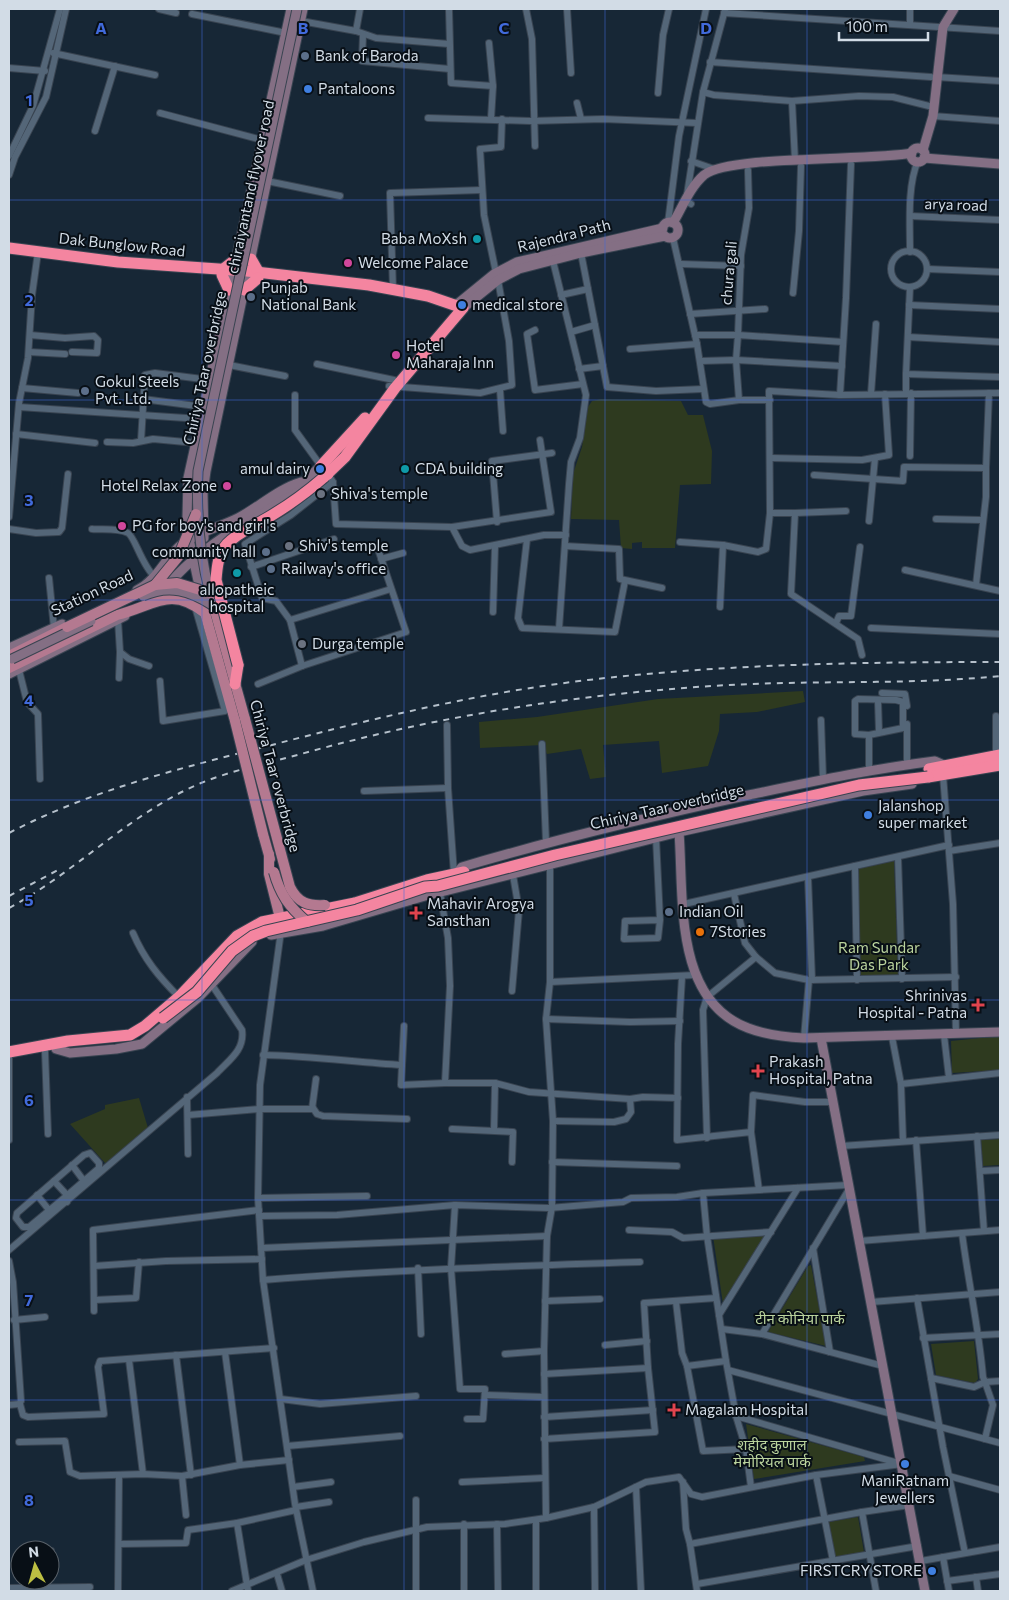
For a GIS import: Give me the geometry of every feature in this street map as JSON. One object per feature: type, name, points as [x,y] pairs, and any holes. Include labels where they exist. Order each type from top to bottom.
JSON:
[{"type":"highway","name":"Dak Bunglow Road","points":[[9,248],[38,254],[229,270],[252,275]]},
{"type":"highway","points":[[9,254],[38,254]]},
{"type":"highway","points":[[244,290],[252,275],[250,259]]},
{"type":"highway","points":[[229,270],[229,290]]},
{"type":"highway","points":[[252,275],[392,290],[428,296],[457,309]]},
{"type":"highway","points":[[252,275],[369,291],[457,309]]},
{"type":"highway","name":"Rajendra Path","points":[[326,475],[393,385],[457,309]]},
{"type":"highway","points":[[236,684],[238,665],[216,580],[220,554],[226,544],[288,506],[326,475]]},
{"type":"highway","name":"Chiriya Taar overbridge","points":[[9,1058],[50,1050],[117,1042],[139,1036],[197,992],[241,943],[266,931],[357,910],[425,887],[438,886],[555,855],[859,784],[928,773],[999,758]]},
{"type":"highway","name":"Chiriya Taar overbridge","points":[[385,894],[555,847],[858,778],[928,773]]},
{"type":"highway","points":[[9,1052],[68,1041],[130,1035],[145,1026],[179,997],[236,936],[262,922],[323,910],[385,894]]},
{"type":"main road","points":[[229,270],[262,140],[291,9]]},
{"type":"main road","name":"Chiriya Taar overbridge","points":[[297,9],[198,471],[196,514],[199,545],[210,593],[210,630],[269,854],[281,894],[291,908],[307,922]]},
{"type":"main road","name":"chiraiyantand flyover road","points":[[250,259],[303,9]]},
{"type":"main road","points":[[918,155],[934,77],[940,27],[947,9]]},
{"type":"main road","points":[[940,27],[954,9]]},
{"type":"main road","points":[[277,75],[289,78]]},
{"type":"main road","points":[[918,155],[933,116],[934,77]]},
{"type":"main road","points":[[689,203],[697,183],[714,169],[740,165],[851,164],[918,155]]},
{"type":"main road","points":[[670,229],[708,180],[726,172],[798,164],[918,155],[1000,164]]},
{"type":"main road","name":"Rajendra Path","points":[[552,257],[581,253],[670,229]]},
{"type":"main road","name":"Rajendra Path","points":[[457,309],[497,277],[552,257],[670,229]]},
{"type":"main road","points":[[209,609],[192,559],[187,518],[188,478],[229,290]]},
{"type":"main road","name":"chiraiyantand flyover road","points":[[205,549],[203,493],[206,471],[244,290]]},
{"type":"main road","points":[[159,599],[161,593],[192,559],[205,549],[291,494],[301,482],[326,475]]},
{"type":"main road","name":"Station Road","points":[[9,648],[155,581],[180,546],[189,539],[238,518],[287,488],[301,482]]},
{"type":"main road","points":[[11,663],[155,581],[178,557],[196,514]]},
{"type":"main road","points":[[155,581],[185,584],[210,593]]},
{"type":"main road","points":[[11,663],[150,592],[164,589],[186,591],[209,609]]},
{"type":"main road","points":[[11,663],[159,599],[174,598],[209,609]]},
{"type":"main road","name":"Chiriya Taar overbridge","points":[[209,609],[236,684],[286,876],[294,896],[304,904],[312,906],[358,896],[385,894]]},
{"type":"main road","points":[[9,674],[11,663]]},
{"type":"main road","points":[[50,1050],[70,1053],[116,1050],[142,1044],[212,985],[249,944],[258,938],[323,926],[440,893],[680,832],[863,791],[930,781],[944,770],[935,761],[870,769],[747,795],[546,842],[462,867],[459,873]]},
{"type":"main road","points":[[747,795],[751,817]]},
{"type":"main road","points":[[639,820],[643,841]]},
{"type":"main road","points":[[680,832],[687,946],[695,975],[707,997],[726,1016],[746,1028],[772,1036],[804,1038],[892,1037],[1000,1032]]},
{"type":"main road","points":[[564,838],[566,862]]},
{"type":"main road","points":[[269,854],[268,867],[271,888],[280,918]]},
{"type":"main road","points":[[821,1038],[921,1560],[925,1591]]},
{"type":"street","points":[[9,175],[14,157],[46,97],[60,9]]},
{"type":"street","points":[[9,156],[33,106],[53,52],[66,9]]},
{"type":"street","points":[[158,9],[176,12]]},
{"type":"street","points":[[356,31],[360,9]]},
{"type":"street","points":[[449,9],[450,82],[453,85],[492,86]]},
{"type":"street","points":[[526,9],[532,39],[535,146]]},
{"type":"street","points":[[567,9],[571,73]]},
{"type":"street","points":[[658,93],[662,35],[669,9]]},
{"type":"street","points":[[706,9],[682,121],[670,229],[681,264],[700,361],[702,388],[707,404],[739,400],[770,400]]},
{"type":"street","points":[[910,9],[910,25]]},
{"type":"street","points":[[689,203],[691,161],[702,92],[724,11],[1000,31]]},
{"type":"street","points":[[192,14],[286,33]]},
{"type":"street","points":[[301,21],[356,31],[376,38],[449,44]]},
{"type":"street","points":[[363,35],[362,61],[450,69]]},
{"type":"street","points":[[490,43],[491,119]]},
{"type":"street","points":[[53,52],[155,75]]},
{"type":"street","points":[[710,62],[1000,81]]},
{"type":"street","points":[[96,131],[115,66]]},
{"type":"street","points":[[9,68],[45,72]]},
{"type":"street","points":[[702,92],[714,95],[792,101],[859,96],[893,97],[929,106]]},
{"type":"street","points":[[792,101],[798,164],[799,231],[792,293]]},
{"type":"street","points":[[577,103],[581,119]]},
{"type":"street","points":[[160,113],[262,140]]},
{"type":"street","points":[[933,116],[1000,121]]},
{"type":"street","points":[[428,118],[533,121],[581,119],[697,123]]},
{"type":"street","points":[[317,364],[393,385],[480,393],[500,390],[512,385],[508,341],[484,215],[480,149],[501,147],[502,120]]},
{"type":"street","points":[[910,252],[910,216],[918,155]]},
{"type":"street","points":[[691,161],[714,169]]},
{"type":"street","points":[[840,395],[851,164]]},
{"type":"street","name":"chura gali","points":[[739,400],[736,360],[741,266],[749,208],[748,170]]},
{"type":"street","points":[[266,181],[340,196]]},
{"type":"street","points":[[392,290],[390,193],[482,190]]},
{"type":"street","name":"arya road","points":[[910,216],[1000,220]]},
{"type":"street","points":[[910,252],[923,258],[927,269],[920,284],[910,287],[898,283],[891,267],[897,256],[910,252]]},
{"type":"street","points":[[581,253],[606,384],[609,388],[656,391],[702,388]]},
{"type":"street","points":[[9,516],[16,434],[29,352],[32,295],[38,254]]},
{"type":"street","points":[[552,257],[586,394],[580,438],[572,462],[559,629]]},
{"type":"street","points":[[681,264],[741,266]]},
{"type":"street","points":[[927,269],[1000,272]]},
{"type":"street","points":[[910,287],[906,374],[910,456]]},
{"type":"street","points":[[561,295],[588,289]]},
{"type":"street","points":[[909,305],[1000,309]]},
{"type":"street","points":[[690,314],[765,309]]},
{"type":"street","points":[[871,394],[876,324]]},
{"type":"street","points":[[570,332],[595,325]]},
{"type":"street","points":[[535,330],[528,334],[535,390],[583,384]]},
{"type":"street","points":[[29,352],[97,353],[98,340],[94,336],[65,338],[30,335]]},
{"type":"street","points":[[695,335],[738,335],[843,342]]},
{"type":"street","points":[[908,337],[1000,342]]},
{"type":"street","points":[[630,349],[697,344]]},
{"type":"street","points":[[700,361],[736,360],[842,366]]},
{"type":"street","points":[[229,365],[285,376]]},
{"type":"street","points":[[580,369],[603,366]]},
{"type":"street","points":[[141,441],[144,379],[148,373],[210,380]]},
{"type":"street","points":[[906,374],[1000,377]]},
{"type":"street","points":[[22,388],[78,393]]},
{"type":"street","points":[[500,390],[503,431]]},
{"type":"street","points":[[680,542],[724,546],[758,552],[766,549],[770,513],[769,391],[840,395],[1000,393]]},
{"type":"street","points":[[976,585],[986,497],[989,393]]},
{"type":"street","points":[[771,458],[862,460],[889,455],[885,394]]},
{"type":"street","points":[[296,395],[295,430],[326,475],[336,524],[452,527],[497,522],[551,512],[540,440]]},
{"type":"street","points":[[143,399],[204,407]]},
{"type":"street","points":[[19,407],[201,419]]},
{"type":"street","points":[[16,434],[95,443]]},
{"type":"street","points":[[107,442],[153,439],[196,443]]},
{"type":"street","points":[[497,522],[492,461],[552,453]]},
{"type":"street","points":[[869,521],[875,458]]},
{"type":"street","points":[[814,475],[874,477],[903,481],[904,467],[986,468]]},
{"type":"street","points":[[9,529],[59,532],[62,528],[68,474]]},
{"type":"street","points":[[245,544],[291,515],[326,475]]},
{"type":"street","points":[[770,513],[846,511]]},
{"type":"street","points":[[795,513],[791,594],[858,639],[862,655]]},
{"type":"street","points":[[936,519],[982,520]]},
{"type":"street","points":[[238,527],[262,598],[276,601],[290,620],[302,666]]},
{"type":"street","points":[[452,527],[464,549],[495,546],[544,535],[566,535]]},
{"type":"street","points":[[92,529],[128,533],[133,538],[147,570],[155,581]]},
{"type":"street","points":[[251,567],[334,539]]},
{"type":"street","points":[[527,539],[518,623],[522,628],[533,630],[559,629],[615,632],[625,581]]},
{"type":"street","points":[[493,612],[495,546]]},
{"type":"street","points":[[565,546],[619,549],[619,577],[625,581],[662,588]]},
{"type":"street","points":[[720,607],[724,546]]},
{"type":"street","points":[[836,623],[839,616],[850,616],[860,547]]},
{"type":"street","points":[[258,684],[302,666],[406,632],[378,549]]},
{"type":"street","points":[[381,559],[403,553]]},
{"type":"street","points":[[905,570],[1000,591]]},
{"type":"street","points":[[49,578],[54,628]]},
{"type":"street","points":[[290,620],[392,589]]},
{"type":"street","points":[[160,681],[164,721],[225,711],[194,604]]},
{"type":"street","points":[[117,617],[120,652],[119,678]]},
{"type":"street","points":[[871,628],[1000,634]]},
{"type":"street","points":[[120,652],[149,666]]},
{"type":"street","points":[[11,663],[27,702],[38,714],[40,779]]},
{"type":"street","points":[[882,694],[905,694],[907,765]]},
{"type":"street","points":[[875,699],[878,701],[896,700],[904,704],[903,728],[870,735],[854,733],[856,701],[875,699]]},
{"type":"street","points":[[878,701],[878,732]]},
{"type":"street","points":[[996,716],[999,758]]},
{"type":"street","points":[[821,720],[823,779]]},
{"type":"street","points":[[447,724],[448,788],[459,873]]},
{"type":"street","points":[[870,735],[870,769]]},
{"type":"street","points":[[542,744],[546,842]]},
{"type":"street","points":[[944,770],[956,977],[956,1034]]},
{"type":"street","points":[[364,790],[448,788]]},
{"type":"street","points":[[656,838],[660,920],[658,938],[624,939],[625,921],[660,920]]},
{"type":"street","points":[[684,904],[898,857],[949,848],[1000,843]]},
{"type":"street","points":[[898,857],[902,979]]},
{"type":"street","points":[[546,1518],[544,1478],[544,1351],[547,1236],[552,1207],[553,1121],[546,1019],[550,982],[550,866]]},
{"type":"street","points":[[855,866],[857,980]]},
{"type":"street","points":[[512,991],[519,910],[513,875]]},
{"type":"street","points":[[804,1038],[811,980],[808,877]]},
{"type":"street","points":[[440,893],[448,938],[450,986],[445,1083]]},
{"type":"street","points":[[734,894],[745,943],[756,957],[775,973],[811,980],[956,977]]},
{"type":"street","points":[[280,918],[282,933],[263,1055],[259,1109],[258,1198],[263,1280],[296,1508],[314,1591]]},
{"type":"street","points":[[134,933],[143,955],[157,975],[179,997]]},
{"type":"street","points":[[707,1138],[703,1010],[707,997],[756,957]]},
{"type":"street","points":[[550,982],[695,975]]},
{"type":"street","points":[[682,977],[678,1140],[751,1132]]},
{"type":"street","points":[[9,1250],[66,1199],[217,1073],[242,1044],[242,1030],[212,985]]},
{"type":"street","points":[[546,1019],[630,1022],[680,1021]]},
{"type":"street","points":[[404,1026],[401,1082],[403,1086],[445,1083],[495,1083],[529,1092],[630,1099],[643,1097],[678,1098]]},
{"type":"street","points":[[944,1035],[949,1078]]},
{"type":"street","points":[[892,1037],[901,1084],[903,1141]]},
{"type":"street","points":[[48,1134],[50,1050]]},
{"type":"street","points":[[263,1055],[316,1057],[348,1062],[402,1065]]},
{"type":"street","points":[[9,1058],[9,1140]]},
{"type":"street","points":[[901,1084],[1000,1073]]},
{"type":"street","points":[[316,1079],[313,1108],[317,1114],[323,1116],[407,1119]]},
{"type":"street","points":[[494,1130],[495,1083]]},
{"type":"street","points":[[759,1190],[751,1132],[753,1095],[805,1102],[833,1102]]},
{"type":"street","points":[[188,1097],[188,1154]]},
{"type":"street","points":[[553,1121],[614,1122],[626,1119],[631,1112],[630,1099]]},
{"type":"street","points":[[188,1115],[259,1109],[313,1108]]},
{"type":"street","points":[[452,1129],[513,1132],[512,1162]]},
{"type":"street","points":[[842,1146],[1000,1135]]},
{"type":"street","points":[[977,1136],[984,1231]]},
{"type":"street","points":[[916,1140],[923,1236]]},
{"type":"street","points":[[87,1153],[90,1153],[99,1164],[99,1168],[84,1181],[66,1199],[29,1227],[23,1227],[16,1215],[72,1165],[87,1153]]},
{"type":"street","points":[[552,1162],[676,1166]]},
{"type":"street","points":[[72,1165],[84,1181]]},
{"type":"street","points":[[980,1171],[1000,1170]]},
{"type":"street","points":[[54,1181],[66,1199]]},
{"type":"street","points":[[94,1311],[93,1230],[260,1213],[337,1215],[455,1205],[552,1207],[623,1202],[631,1198],[677,1197],[703,1193],[849,1187]]},
{"type":"street","points":[[762,1334],[849,1187]]},
{"type":"street","points":[[719,1315],[798,1188]]},
{"type":"street","points":[[703,1193],[707,1236],[726,1361],[736,1416],[746,1449],[751,1487]]},
{"type":"street","points":[[37,1195],[49,1210]]},
{"type":"street","points":[[258,1198],[367,1196]]},
{"type":"street","points":[[455,1205],[451,1241],[451,1268],[460,1389],[485,1389],[483,1419],[467,1419]]},
{"type":"street","points":[[629,1230],[672,1232],[680,1238],[771,1232]]},
{"type":"street","points":[[859,1241],[1000,1230]]},
{"type":"street","points":[[962,1233],[970,1294],[980,1335],[985,1382],[993,1406],[984,1439]]},
{"type":"street","points":[[261,1248],[547,1236]]},
{"type":"street","points":[[813,1248],[830,1352]]},
{"type":"street","points":[[94,1266],[139,1262],[262,1259]]},
{"type":"street","points":[[9,1261],[13,1282],[20,1404],[23,1415],[28,1417],[104,1414],[98,1364],[106,1360],[129,1360],[274,1348]]},
{"type":"street","points":[[94,1300],[136,1298],[139,1262]]},
{"type":"street","points":[[263,1280],[418,1268],[546,1267],[640,1262]]},
{"type":"street","points":[[418,1268],[421,1334]]},
{"type":"street","points":[[871,1302],[1000,1292]]},
{"type":"street","points":[[544,1439],[655,1432],[648,1368],[644,1302],[676,1302],[716,1298]]},
{"type":"street","points":[[917,1298],[939,1426],[965,1553]]},
{"type":"street","points":[[545,1302],[600,1299]]},
{"type":"street","points":[[676,1302],[682,1353],[687,1366],[703,1451],[746,1449]]},
{"type":"street","points":[[14,1320],[45,1317]]},
{"type":"street","points":[[722,1329],[762,1334],[884,1366]]},
{"type":"street","points":[[923,1338],[1000,1334]]},
{"type":"street","points":[[605,1345],[647,1342]]},
{"type":"street","points":[[505,1354],[544,1351]]},
{"type":"street","points":[[225,1352],[240,1465]]},
{"type":"street","points":[[176,1355],[191,1475]]},
{"type":"street","points":[[129,1360],[143,1474]]},
{"type":"street","points":[[687,1366],[726,1361]]},
{"type":"street","points":[[544,1374],[648,1368]]},
{"type":"street","points":[[728,1370],[893,1416],[939,1426],[1000,1443]]},
{"type":"street","points":[[931,1378],[974,1387],[985,1382],[1000,1381]]},
{"type":"street","points":[[485,1395],[544,1397]]},
{"type":"street","points":[[281,1399],[320,1404],[416,1396]]},
{"type":"street","points":[[9,1405],[20,1404]]},
{"type":"street","points":[[544,1417],[653,1410]]},
{"type":"street","points":[[736,1416],[902,1464]]},
{"type":"street","points":[[287,1446],[400,1436]]},
{"type":"street","points":[[19,1442],[63,1441],[67,1446],[69,1469],[73,1474],[182,1476],[240,1465],[289,1460]]},
{"type":"street","points":[[232,1591],[248,1589],[306,1560],[364,1542],[416,1530],[464,1524],[497,1524],[546,1518],[594,1507],[646,1482],[679,1477],[691,1494],[702,1497],[816,1475],[902,1464]]},
{"type":"street","points":[[118,1591],[119,1475]]},
{"type":"street","points":[[816,1475],[833,1560]]},
{"type":"street","points":[[182,1476],[186,1515]]},
{"type":"street","points":[[949,1476],[1000,1490]]},
{"type":"street","points":[[462,1482],[544,1478]]},
{"type":"street","points":[[683,1481],[686,1529],[697,1588],[833,1560],[918,1546]]},
{"type":"street","points":[[293,1487],[331,1482]]},
{"type":"street","points":[[636,1486],[641,1591]]},
{"type":"street","points":[[416,1500],[416,1591]]},
{"type":"street","points":[[119,1544],[186,1543],[188,1530],[237,1523],[329,1502]]},
{"type":"street","points":[[690,1544],[910,1504]]},
{"type":"street","points":[[594,1507],[595,1591]]},
{"type":"street","points":[[862,1512],[876,1591]]},
{"type":"street","points":[[536,1520],[536,1591]]},
{"type":"street","points":[[237,1523],[248,1589]]},
{"type":"street","points":[[464,1524],[464,1591]]},
{"type":"street","points":[[497,1524],[498,1591]]},
{"type":"street","points":[[921,1560],[1000,1547]]},
{"type":"street","points":[[942,1557],[949,1591]]},
{"type":"street","points":[[277,1574],[282,1591]]},
{"type":"street","points":[[947,1581],[1000,1576]]},
{"type":"street","points":[[976,1577],[978,1591]]},
{"type":"street","points":[[60,1588],[90,1587]]},
{"type":"green space","points":[[601,399],[681,401],[688,415],[703,415],[712,451],[711,484],[680,485],[675,548],[642,548],[642,542],[632,543],[632,549],[621,548],[619,520],[571,519],[573,474],[582,447],[588,407],[592,401]]},
{"type":"green space","points":[[803,691],[805,702],[757,712],[720,714],[719,731],[708,766],[662,773],[659,741],[603,745],[606,777],[590,779],[581,749],[547,754],[542,745],[480,748],[479,722],[537,717],[658,699]]},
{"type":"green space","name":"Ram Sundar Das Park","points":[[894,861],[898,975],[861,976],[858,869]]},
{"type":"green space","points":[[1000,1036],[1000,1070],[952,1073],[951,1041]]},
{"type":"green space","points":[[139,1098],[148,1128],[106,1164],[70,1124],[105,1109],[105,1105]]},
{"type":"green space","points":[[1000,1139],[1000,1165],[983,1166],[981,1140]]},
{"type":"green space","name":"टीन कोनिया पार्क","points":[[765,1235],[724,1304],[723,1304],[713,1236]]},
{"type":"green space","name":"टीन कोनिया पार्क","points":[[811,1265],[826,1346],[768,1332],[808,1266]]},
{"type":"green space","points":[[974,1341],[978,1379],[975,1383],[936,1375],[931,1344]]},
{"type":"green space","name":"शहीद कुणाल मेमोरियल पार्क","points":[[746,1424],[864,1457],[865,1461],[754,1479]]},
{"type":"green space","points":[[858,1517],[864,1552],[835,1557],[829,1522]]},
{"type":"railway","points":[[9,833],[70,805],[134,782],[385,717],[506,692],[588,680],[691,670],[845,663],[1000,662]]},
{"type":"railway","points":[[9,908],[34,894],[150,810],[201,783],[225,774],[353,740],[460,717],[567,700],[621,694],[729,685],[966,679],[1000,676]]},
{"type":"railway","points":[[9,896],[58,870]]},
{"type":"place","name":"Bank of Baroda","points":[[305,56]]},
{"type":"place","name":"Pantaloons","points":[[308,89]]},
{"type":"place","name":"Baba MoXsh","points":[[477,239]]},
{"type":"place","name":"Welcome Palace","points":[[348,263]]},
{"type":"place","name":"Punjab National Bank","points":[[251,297]]},
{"type":"place","name":"medical store","points":[[462,305]]},
{"type":"place","name":"Hotel Maharaja Inn","points":[[396,355]]},
{"type":"place","name":"Gokul Steels Pvt. Ltd.","points":[[85,391]]},
{"type":"place","name":"amul dairy","points":[[320,469]]},
{"type":"place","name":"CDA building","points":[[405,469]]},
{"type":"place","name":"Hotel Relax Zone","points":[[227,486]]},
{"type":"place","name":"Shiva's temple","points":[[321,494]]},
{"type":"place","name":"PG for boy's and girl's","points":[[122,526]]},
{"type":"place","name":"Shiv's temple","points":[[289,546]]},
{"type":"place","name":"community hall","points":[[266,552]]},
{"type":"place","name":"Railway's office","points":[[271,569]]},
{"type":"place","name":"allopatheic hospital","points":[[237,573]]},
{"type":"place","name":"Durga temple","points":[[302,644]]},
{"type":"place","name":"Jalanshop super market","points":[[868,815]]},
{"type":"place","name":"Indian Oil","points":[[669,912]]},
{"type":"place","name":"Mahavir Arogya Sansthan","points":[[416,913]]},
{"type":"place","name":"7Stories","points":[[700,932]]},
{"type":"place","name":"Shrinivas Hospital - Patna","points":[[978,1005]]},
{"type":"place","name":"Prakash Hospital, Patna","points":[[758,1071]]},
{"type":"place","name":"Magalam Hospital","points":[[674,1410]]},
{"type":"place","name":"ManiRatnam Jewellers","points":[[905,1464]]},
{"type":"place","name":"FIRSTCRY STORE","points":[[932,1571]]}]
